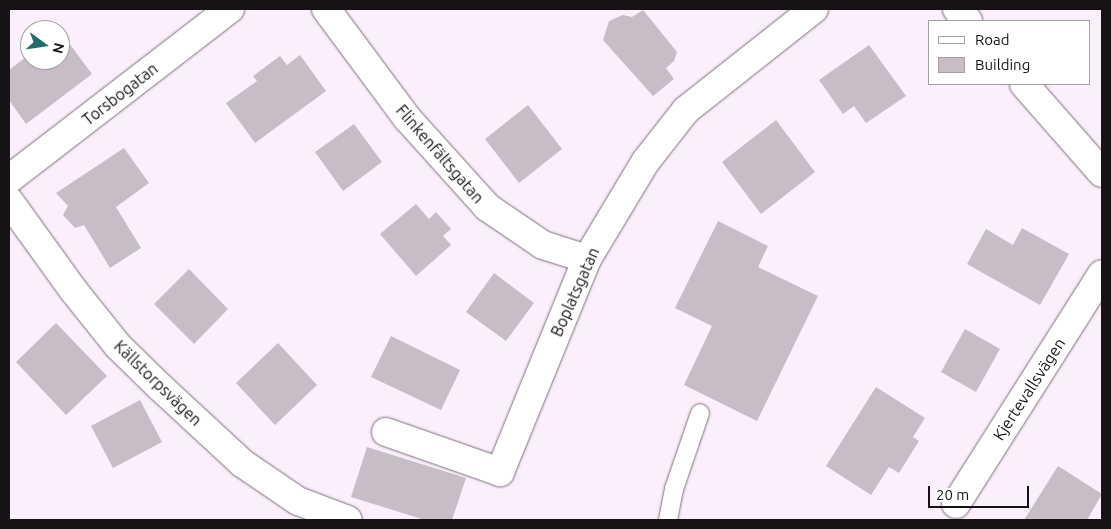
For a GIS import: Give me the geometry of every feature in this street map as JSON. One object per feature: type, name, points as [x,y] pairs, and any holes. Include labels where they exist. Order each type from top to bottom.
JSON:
[{"type":"street","name":"Torsbogatan","points":[[9,179],[230,9]]},
{"type":"street","name":"Flinkenfältsgatan","points":[[326,9],[407,118],[487,207],[543,245],[587,259]]},
{"type":"street","name":"Boplatsgatan","points":[[386,432],[500,472],[587,259],[646,160],[686,110],[814,9]]},
{"type":"street","points":[[957,9],[967,20]]},
{"type":"street","points":[[1025,85],[1102,173]]},
{"type":"street","name":"Källstorpsvägen","points":[[9,201],[74,291],[118,346],[242,463],[297,511],[348,520]]},
{"type":"street","name":"Kjertevallsvägen","points":[[956,504],[1102,274]]},
{"type":"lane","points":[[668,520],[674,489],[700,413]]},
{"type":"building","points":[[643,10],[677,52],[674,61],[666,68],[674,79],[653,96],[603,40],[609,21],[623,15],[632,17]]},
{"type":"building","points":[[70,44],[92,74],[26,124],[9,100],[9,70],[20,62],[20,70],[70,70]]},
{"type":"building","points":[[869,45],[906,96],[866,123],[854,106],[843,114],[819,80]]},
{"type":"building","points":[[300,55],[326,91],[255,143],[226,103],[257,81],[253,76],[280,56],[287,65]]},
{"type":"building","points":[[528,105],[562,149],[519,183],[485,139]]},
{"type":"building","points":[[776,120],[815,172],[761,214],[722,162]]},
{"type":"building","points":[[354,124],[382,162],[343,191],[315,152]]},
{"type":"building","points":[[124,148],[149,183],[116,207],[141,248],[110,268],[84,225],[75,228],[63,215],[68,206],[56,193]]},
{"type":"building","points":[[416,204],[429,219],[436,212],[451,229],[443,236],[451,245],[416,276],[380,234]]},
{"type":"building","points":[[718,221],[768,246],[758,267],[818,296],[757,421],[684,385],[712,326],[675,308]]},
{"type":"building","points":[[1022,228],[1069,254],[1040,305],[967,264],[986,229],[1013,245]]},
{"type":"building","points":[[189,269],[228,309],[194,344],[154,304]]},
{"type":"building","points":[[494,273],[534,303],[506,341],[466,312]]},
{"type":"building","points":[[56,323],[107,376],[66,415],[16,362]]},
{"type":"building","points":[[965,329],[1000,349],[976,392],[941,372]]},
{"type":"building","points":[[391,336],[460,370],[441,410],[371,377]]},
{"type":"building","points":[[278,343],[317,385],[275,425],[236,383]]},
{"type":"building","points":[[876,387],[925,418],[913,437],[919,441],[899,473],[889,467],[871,495],[826,466]]},
{"type":"building","points":[[140,400],[162,442],[113,468],[91,426]]},
{"type":"building","points":[[367,447],[466,478],[452,520],[425,520],[351,497]]},
{"type":"building","points":[[1058,466],[1102,494],[1087,520],[1024,520]]}]
